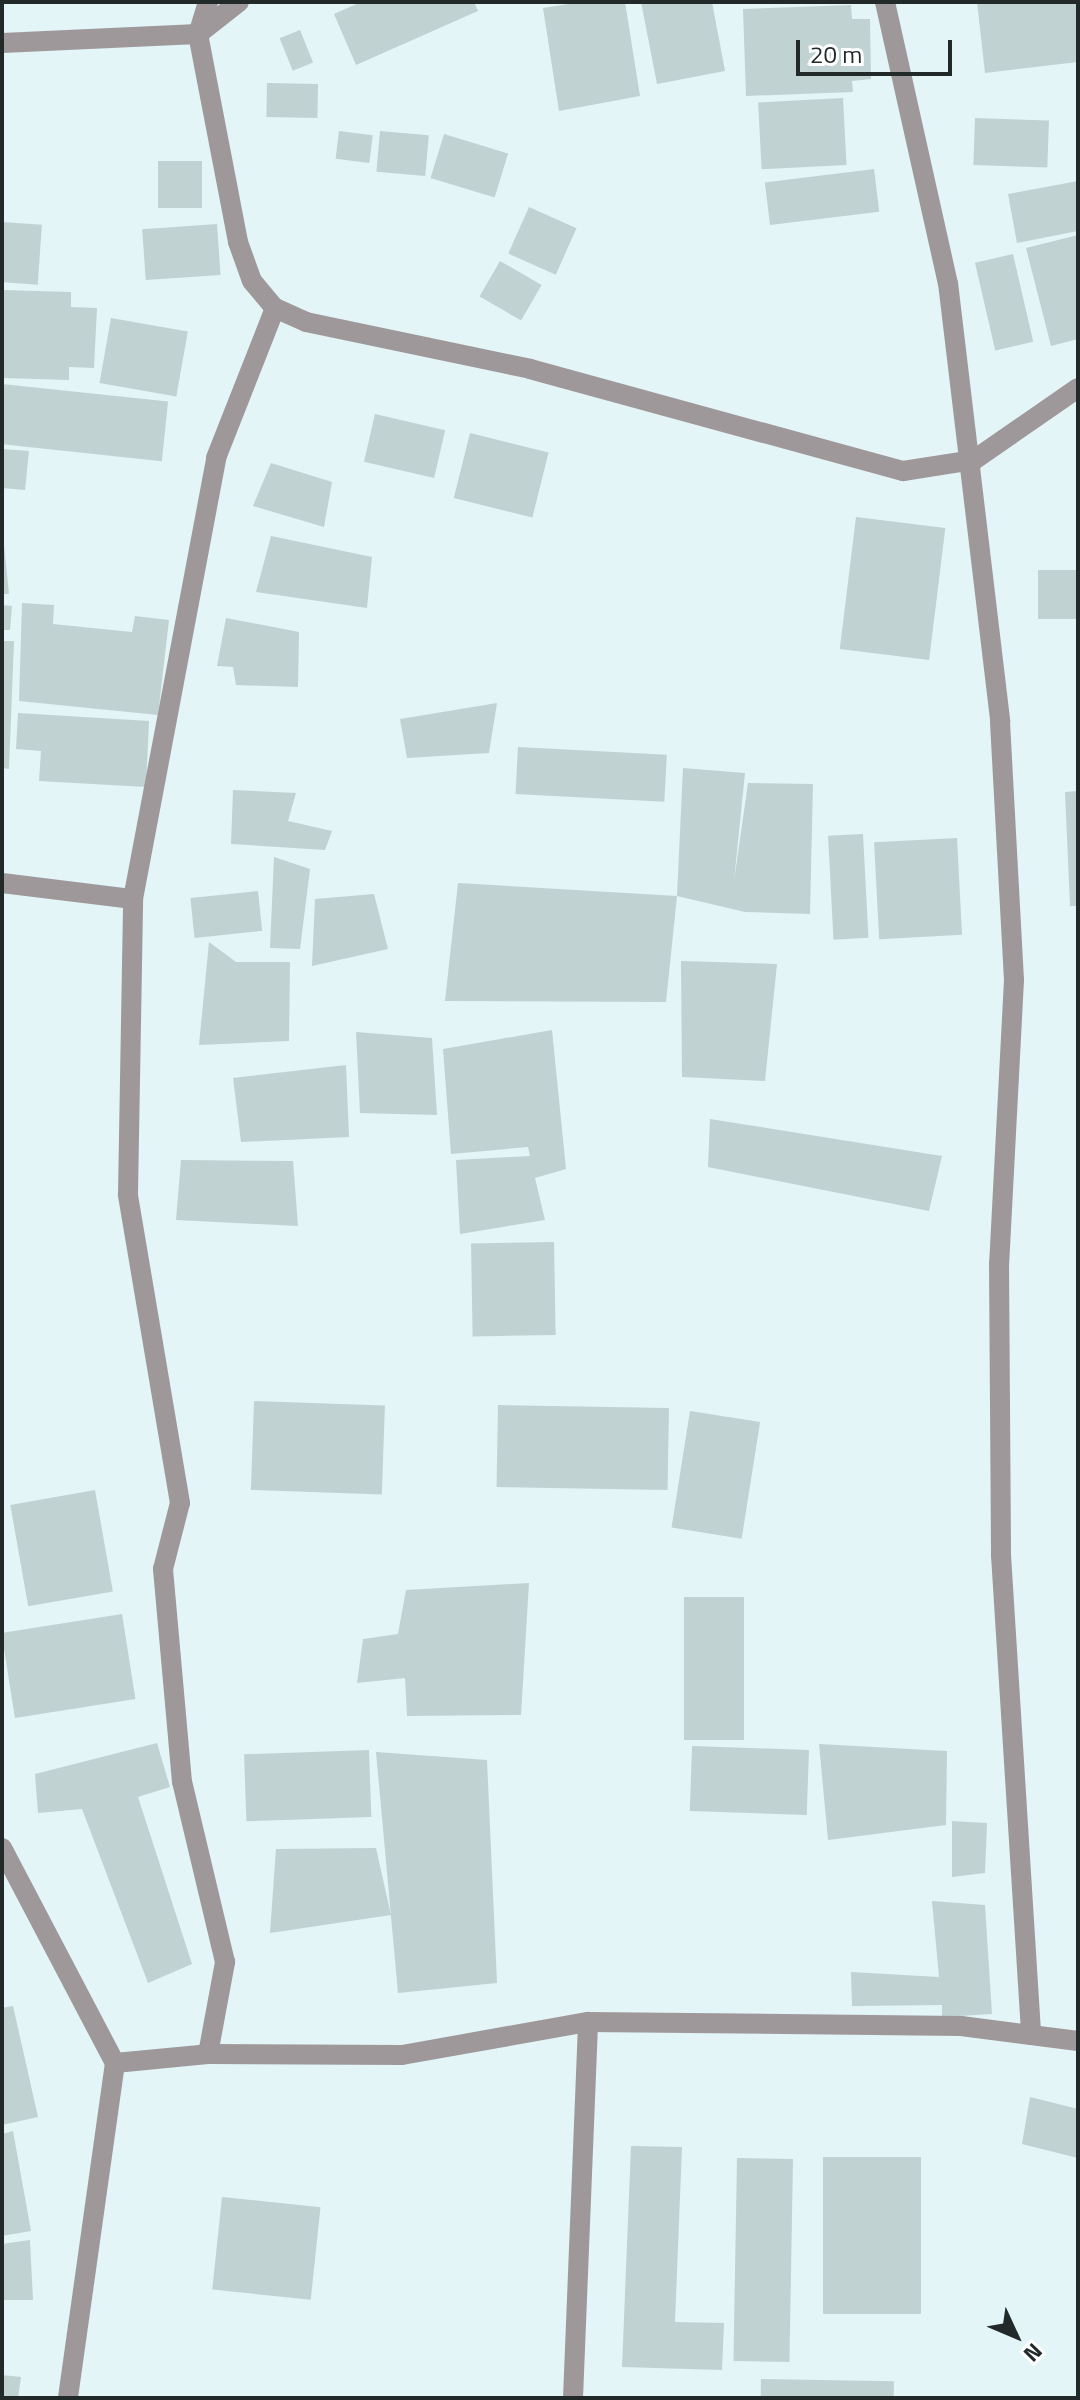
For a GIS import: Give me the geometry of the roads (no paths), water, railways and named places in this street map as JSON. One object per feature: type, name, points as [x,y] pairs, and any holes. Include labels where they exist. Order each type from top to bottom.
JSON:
[{"type":"street","points":[[208,2],[198,34],[238,242],[252,281],[275,308],[306,322],[530,369],[903,471],[974,460],[1078,388]]},
{"type":"street","points":[[2,43],[198,34],[239,2]]},
{"type":"street","points":[[885,2],[948,283],[974,460],[1014,980],[999,1263],[1001,1555],[1031,2035]]},
{"type":"street","points":[[208,2054],[225,1962],[180,1767],[163,1569],[180,1503],[128,1194],[133,899],[216,458],[275,308]]},
{"type":"street","points":[[2,883],[133,899]]},
{"type":"street","points":[[2,1848],[115,2063],[68,2398]]},
{"type":"street","points":[[573,2398],[588,2022]]},
{"type":"street","points":[[115,2063],[208,2054],[402,2055],[588,2022],[961,2026],[1078,2041]]}]
